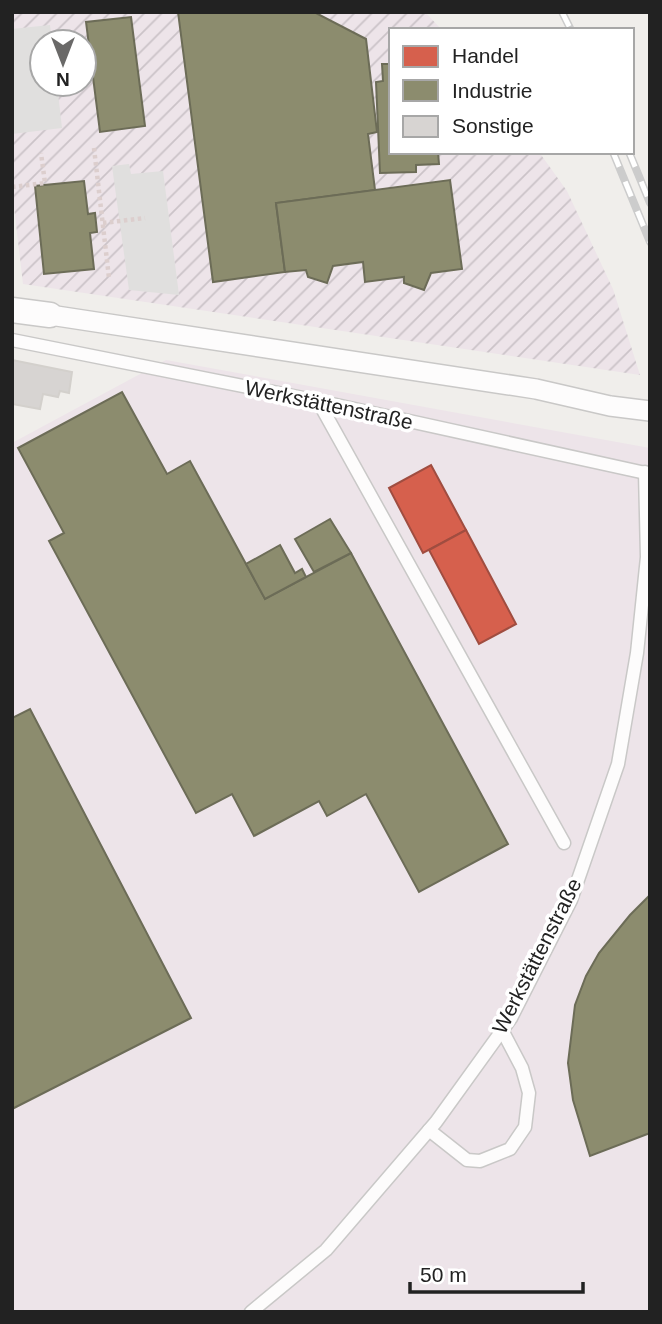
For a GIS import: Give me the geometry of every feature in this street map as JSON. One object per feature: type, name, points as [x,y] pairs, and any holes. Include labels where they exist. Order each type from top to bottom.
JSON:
[{"type":"street","points":[[12,310],[536,389],[610,406],[650,411]]},
{"type":"lane","name":"Werkstättenstraße","points":[[12,341],[318,401],[647,473],[647,556],[637,653],[618,764],[571,900],[511,1018],[429,1130],[326,1250],[251,1312]]},
{"type":"lane","points":[[318,401],[564,842]]},
{"type":"lane","points":[[429,1130],[467,1160],[480,1161],[510,1149],[525,1127],[529,1093],[522,1068],[502,1030]]},
{"type":"path","points":[[94,148],[109,278]]},
{"type":"path","points":[[12,187],[45,183],[41,153]]},
{"type":"path","points":[[103,223],[145,218]]},
{"type":"shaded area","points":[[12,12],[425,12],[440,28],[389,28],[389,154],[540,154],[567,191],[613,289],[640,375],[23,284],[12,190]]},
{"type":"shaded area","points":[[50,25],[50,28],[28,28],[28,98],[59,98],[62,128],[12,134],[12,29]]},
{"type":"shaded area","points":[[129,164],[131,174],[163,171],[179,295],[129,290],[112,166]]},
{"type":"shaded area","points":[[166,360],[650,448],[650,1312],[12,1312],[12,443]]},
{"type":"building: Handel","points":[[431,465],[466,530],[423,553],[389,488]]},
{"type":"building: Handel","points":[[466,530],[516,624],[479,644],[429,550]]},
{"type":"building: Industrie","points":[[178,12],[314,12],[366,39],[377,132],[368,134],[375,190],[276,203],[285,272],[213,282]]},
{"type":"building: Industrie","points":[[131,17],[145,126],[100,132],[96,98],[98,98],[98,28],[87,28],[86,22]]},
{"type":"building: Industrie","points":[[382,64],[389,64],[389,154],[438,154],[439,164],[416,165],[416,172],[380,173],[376,82],[383,81]]},
{"type":"building: Industrie","points":[[450,180],[462,269],[431,273],[424,290],[404,283],[404,277],[365,282],[363,262],[333,266],[327,283],[308,277],[306,270],[285,272],[276,203]]},
{"type":"building: Industrie","points":[[84,181],[88,214],[95,213],[97,232],[90,233],[94,269],[44,274],[35,186]]},
{"type":"building: Industrie","points":[[122,392],[167,474],[190,461],[265,599],[351,553],[508,844],[419,892],[366,794],[327,816],[319,801],[254,836],[232,794],[196,813],[49,541],[64,533],[18,448]]},
{"type":"building: Industrie","points":[[330,519],[351,553],[314,572],[295,539]]},
{"type":"building: Industrie","points":[[280,545],[295,573],[302,569],[306,577],[265,599],[246,564]]},
{"type":"building: Industrie","points":[[30,709],[191,1018],[12,1109],[12,718]]},
{"type":"building: Industrie","points":[[650,895],[650,1133],[590,1156],[573,1100],[568,1063],[575,1005],[586,976],[599,953]]},
{"type":"building: Sonstige","points":[[12,360],[72,372],[69,393],[60,391],[58,397],[43,394],[40,409],[12,404]]},
{"type":"railway","points":[[562,12],[570,28]]},
{"type":"railway","points":[[614,154],[650,242]]},
{"type":"railway","points":[[630,154],[650,203]]}]
